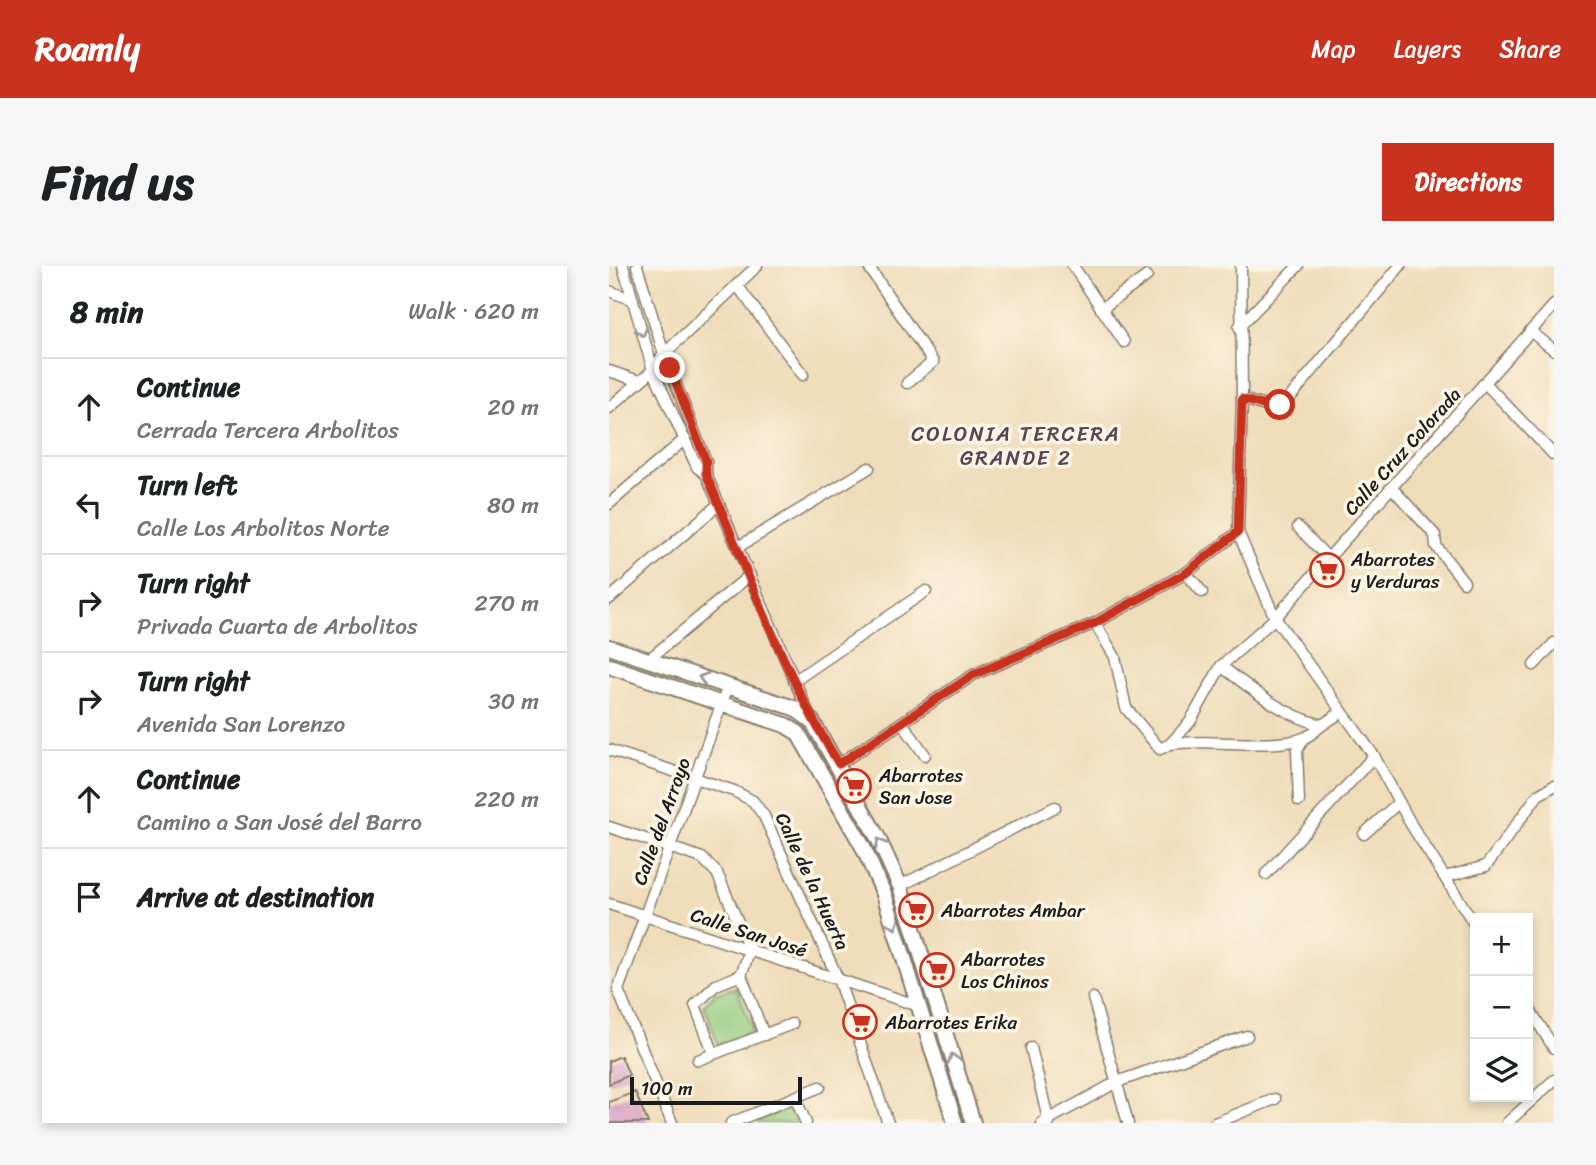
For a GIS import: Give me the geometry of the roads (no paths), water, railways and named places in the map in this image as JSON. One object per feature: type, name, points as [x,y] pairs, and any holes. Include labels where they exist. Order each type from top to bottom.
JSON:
[{"type":"street","points":[[623,266],[653,370],[697,467],[706,474]]},
{"type":"street","points":[[638,266],[664,354],[706,461],[706,474],[812,720],[839,764],[900,886],[973,1123]]},
{"type":"street","points":[[609,408],[653,370],[664,354],[757,266]]},
{"type":"street","points":[[868,266],[933,362],[907,383]]},
{"type":"street","points":[[1073,266],[1124,342]]},
{"type":"street","points":[[1241,266],[1239,327],[1242,399],[1238,532],[1275,618],[1374,756],[1470,917]]},
{"type":"street","points":[[1239,327],[1298,266]]},
{"type":"street","points":[[1242,399],[1272,408],[1287,401],[1399,266]]},
{"type":"street","points":[[1101,309],[1147,276]]},
{"type":"street","points":[[737,285],[803,376]]},
{"type":"street","points":[[609,291],[633,300]]},
{"type":"street","name":"Calle Cruz Colorada","points":[[1170,744],[1190,722],[1221,666],[1275,618],[1393,489],[1554,304]]},
{"type":"street","points":[[1531,331],[1554,350]]},
{"type":"street","points":[[609,371],[639,382]]},
{"type":"street","points":[[1485,383],[1554,455]]},
{"type":"street","points":[[609,504],[685,439]]},
{"type":"street","points":[[738,547],[869,468]]},
{"type":"street","points":[[1393,489],[1434,535],[1436,546],[1464,582]]},
{"type":"street","points":[[609,599],[719,504]]},
{"type":"street","points":[[1298,527],[1329,559]]},
{"type":"street","points":[[839,764],[973,675],[1095,623],[1186,573],[1238,532]]},
{"type":"street","points":[[1186,573],[1202,592]]},
{"type":"street","points":[[648,660],[750,575]]},
{"type":"street","points":[[795,681],[926,591]]},
{"type":"street","points":[[1095,623],[1115,657],[1126,708],[1160,749],[1170,744],[1196,740],[1262,743],[1304,738]]},
{"type":"street","points":[[1534,665],[1554,643]]},
{"type":"street","points":[[812,720],[794,708],[615,649],[613,667],[785,725],[798,733],[844,810],[884,894],[955,1123]]},
{"type":"street","points":[[1221,666],[1277,708],[1322,725]]},
{"type":"street","name":"Calle del Arroyo","points":[[672,1123],[614,988],[645,916],[728,686]]},
{"type":"street","points":[[1299,801],[1297,751],[1304,738],[1342,712]]},
{"type":"street","points":[[798,733],[812,720]]},
{"type":"street","points":[[903,724],[925,755]]},
{"type":"street","name":"Calle de la Huerta","points":[[609,750],[695,777],[753,801],[764,816],[838,979],[888,1123]]},
{"type":"street","points":[[1266,874],[1374,756]]},
{"type":"street","points":[[1445,877],[1486,866],[1538,795],[1554,786]]},
{"type":"street","points":[[1364,834],[1399,802]]},
{"type":"street","points":[[900,886],[1055,807]]},
{"type":"street","points":[[609,827],[702,858],[717,873],[750,950],[741,975],[764,1035]]},
{"type":"street","name":"Calle San José","points":[[609,904],[919,1006]]},
{"type":"street","points":[[714,1054],[695,1005],[716,985],[741,975]]},
{"type":"street","points":[[1093,998],[1128,1123]]},
{"type":"street","points":[[1533,1015],[1554,1048]]},
{"type":"street","points":[[698,1060],[792,1024]]},
{"type":"street","points":[[1031,1048],[1046,1122],[1117,1082],[1247,1036]]},
{"type":"street","points":[[1507,1123],[1554,1080]]},
{"type":"street","points":[[731,1123],[749,1120],[820,1087]]},
{"type":"street","points":[[795,1097],[806,1123]]},
{"type":"street","points":[[1215,1123],[1275,1099]]},
{"type":"place","name":"Abarrotes y Verduras","points":[[1327,570]]},
{"type":"place","name":"Abarrotes San Jose","points":[[854,786]]},
{"type":"place","name":"Abarrotes Ambar","points":[[916,910]]},
{"type":"place","name":"Abarrotes Los Chinos","points":[[937,970]]},
{"type":"place","name":"Abarrotes Erika","points":[[860,1022]]},
{"type":"district","name":"COLONIA TERCERA GRANDE 2","points":[[1016,446]]}]
